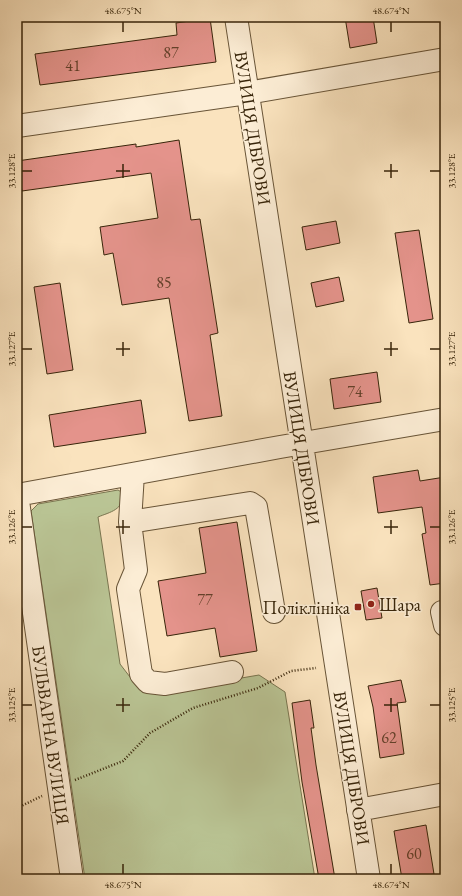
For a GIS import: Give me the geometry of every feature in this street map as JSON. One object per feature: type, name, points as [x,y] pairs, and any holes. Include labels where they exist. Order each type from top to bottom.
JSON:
[{"type":"street","name":"ВУЛИЦЯ ДІБРОВИ","points":[[236,17],[369,879]]},
{"type":"street","points":[[17,126],[247,93],[445,59]]},
{"type":"street","points":[[17,495],[445,419]]},
{"type":"street","points":[[133,474],[130,522],[136,570],[128,590],[141,674],[148,682],[165,684],[232,672]]},
{"type":"street","name":"БУЛЬВАРНА ВУЛИЦЯ","points":[[17,495],[72,879]]},
{"type":"street","points":[[130,522],[250,503],[256,507],[274,612]]},
{"type":"street","points":[[445,612],[442,612],[445,625]]},
{"type":"street","points":[[358,810],[445,794]]},
{"type":"path","points":[[71,782],[123,761],[150,734],[193,708],[258,688],[291,671],[316,668]]},
{"type":"path","points":[[17,808],[48,794]]},
{"type":"green space","points":[[118,490],[123,493],[123,499],[119,507],[98,517],[120,664],[140,690],[183,688],[259,675],[285,692],[315,879],[247,879],[240,876],[219,879],[85,879],[31,511],[38,504]]},
{"type":"building","points":[[345,17],[373,17],[377,43],[350,48]]},
{"type":"building","points":[[210,18],[216,62],[40,85],[35,54],[177,35],[176,23]]},
{"type":"building","points":[[179,140],[191,220],[200,219],[218,333],[210,335],[222,416],[189,421],[169,298],[122,305],[113,253],[104,255],[100,227],[158,218],[151,173],[22,191],[17,161],[136,144],[136,147]]},
{"type":"building","points":[[336,221],[340,243],[306,250],[302,227]]},
{"type":"building","points":[[419,230],[433,319],[409,323],[395,233]]},
{"type":"building","points":[[339,277],[344,301],[316,307],[311,283]]},
{"type":"building","points":[[60,283],[73,370],[47,374],[34,287]]},
{"type":"building","points":[[377,372],[381,402],[334,409],[330,379]]},
{"type":"building","points":[[141,400],[146,433],[54,447],[49,415]]},
{"type":"building","points":[[418,470],[420,481],[445,477],[445,583],[430,585],[422,534],[426,533],[422,507],[378,513],[373,477]]},
{"type":"building","points":[[237,522],[257,651],[220,657],[215,628],[167,636],[158,581],[206,573],[199,528]]},
{"type":"building","name":"Шара","points":[[377,588],[382,618],[366,620],[361,591]]},
{"type":"building","points":[[401,680],[406,702],[397,703],[404,754],[380,758],[373,707],[368,686]]},
{"type":"building","points":[[310,700],[314,728],[311,728],[316,765],[335,879],[319,879],[302,782],[292,703]]},
{"type":"building","points":[[426,825],[434,874],[402,879],[394,831]]},
{"type":"place","name":"Шара","points":[[371,604]]},
{"type":"place","name":"Поліклініка","points":[[358,607]]}]
